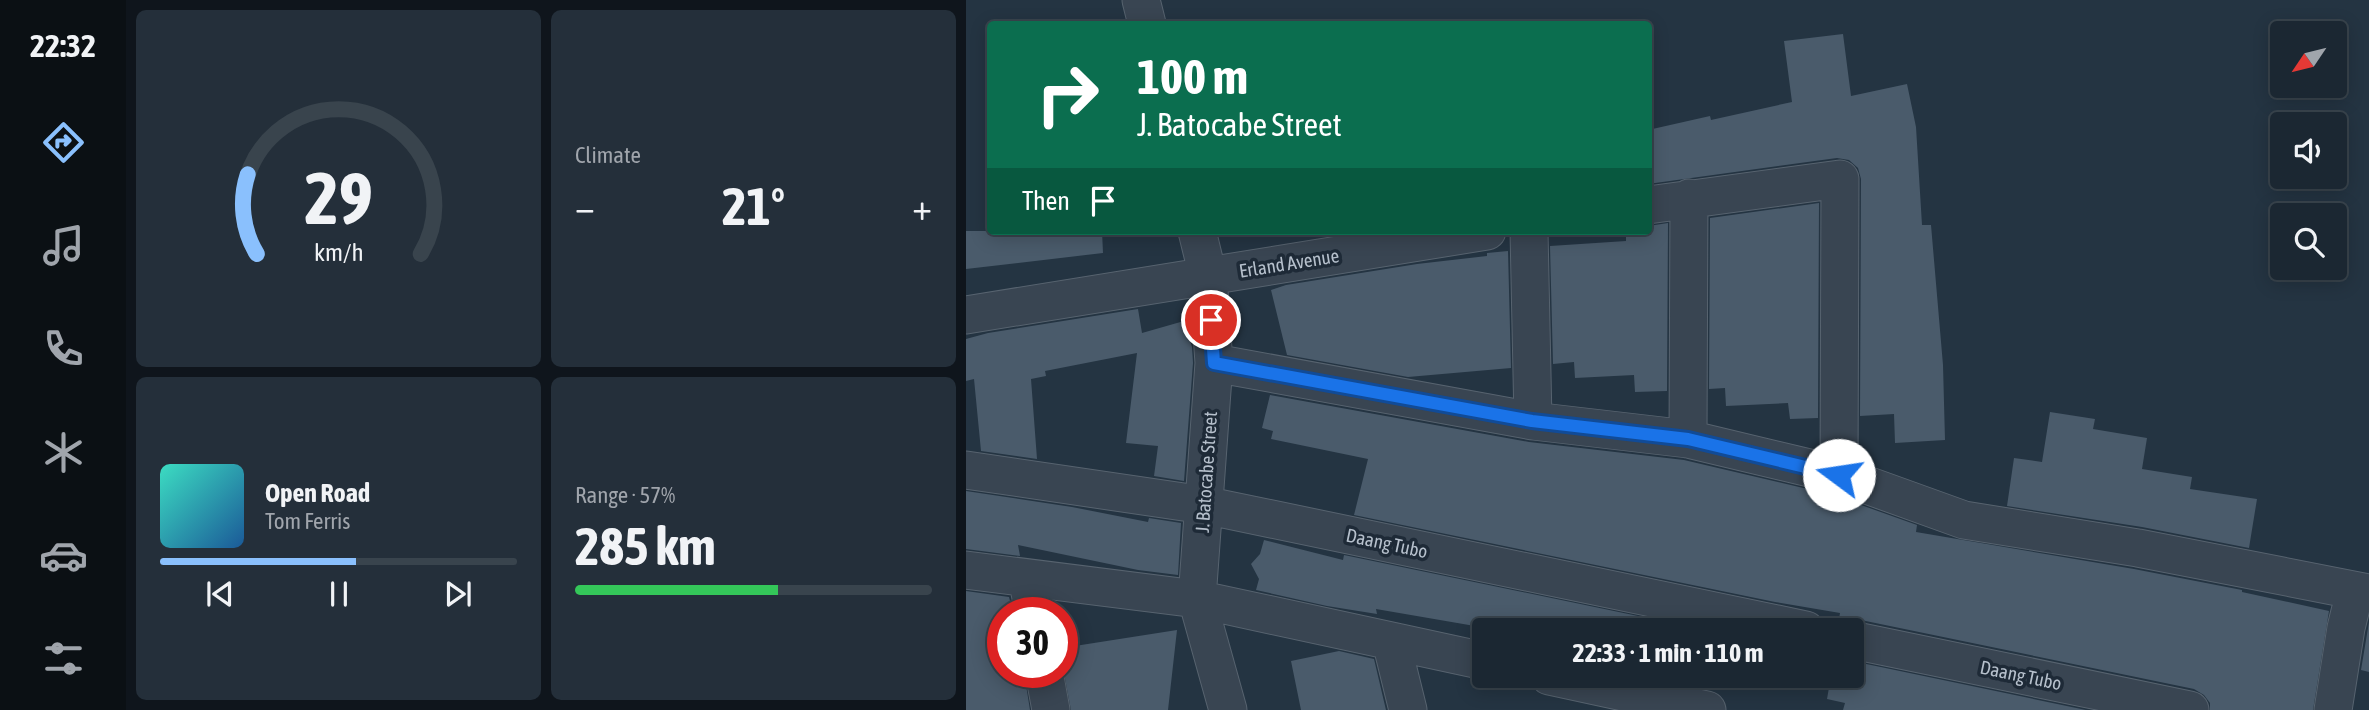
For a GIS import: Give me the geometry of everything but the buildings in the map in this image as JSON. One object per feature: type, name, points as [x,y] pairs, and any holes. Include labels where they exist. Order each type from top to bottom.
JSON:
[{"type":"street","points":[[1141,0],[1146,21]]},
{"type":"street","points":[[1652,204],[1840,178],[1839,475]]},
{"type":"street","points":[[1688,439],[1689,198]]},
{"type":"street","name":"J. Batocabe Street","points":[[1198,235],[1208,276],[1214,363],[1197,599],[1228,710]]},
{"type":"street","name":"Erland Avenue","points":[[966,315],[1462,235]]},
{"type":"street","points":[[1529,235],[1532,421]]},
{"type":"street","points":[[1214,363],[1532,421],[1688,439],[1839,475],[1964,520],[2138,548],[2362,592],[2346,628],[2333,710]]},
{"type":"street","name":"Daang Tubo","points":[[966,470],[1204,505],[1747,618]]},
{"type":"street","points":[[966,570],[1030,595],[1197,599],[1472,659]]},
{"type":"street","points":[[1391,641],[1408,710]]},
{"type":"street","name":"Daang Tubo","points":[[1864,642],[2190,710]]},
{"type":"street","points":[[1047,688],[1051,710]]},
{"type":"street","points":[[1605,688],[1707,710]]},
{"type":"route","points":[[1211,320],[1214,363],[1532,421],[1688,439],[1839,475]]}]
